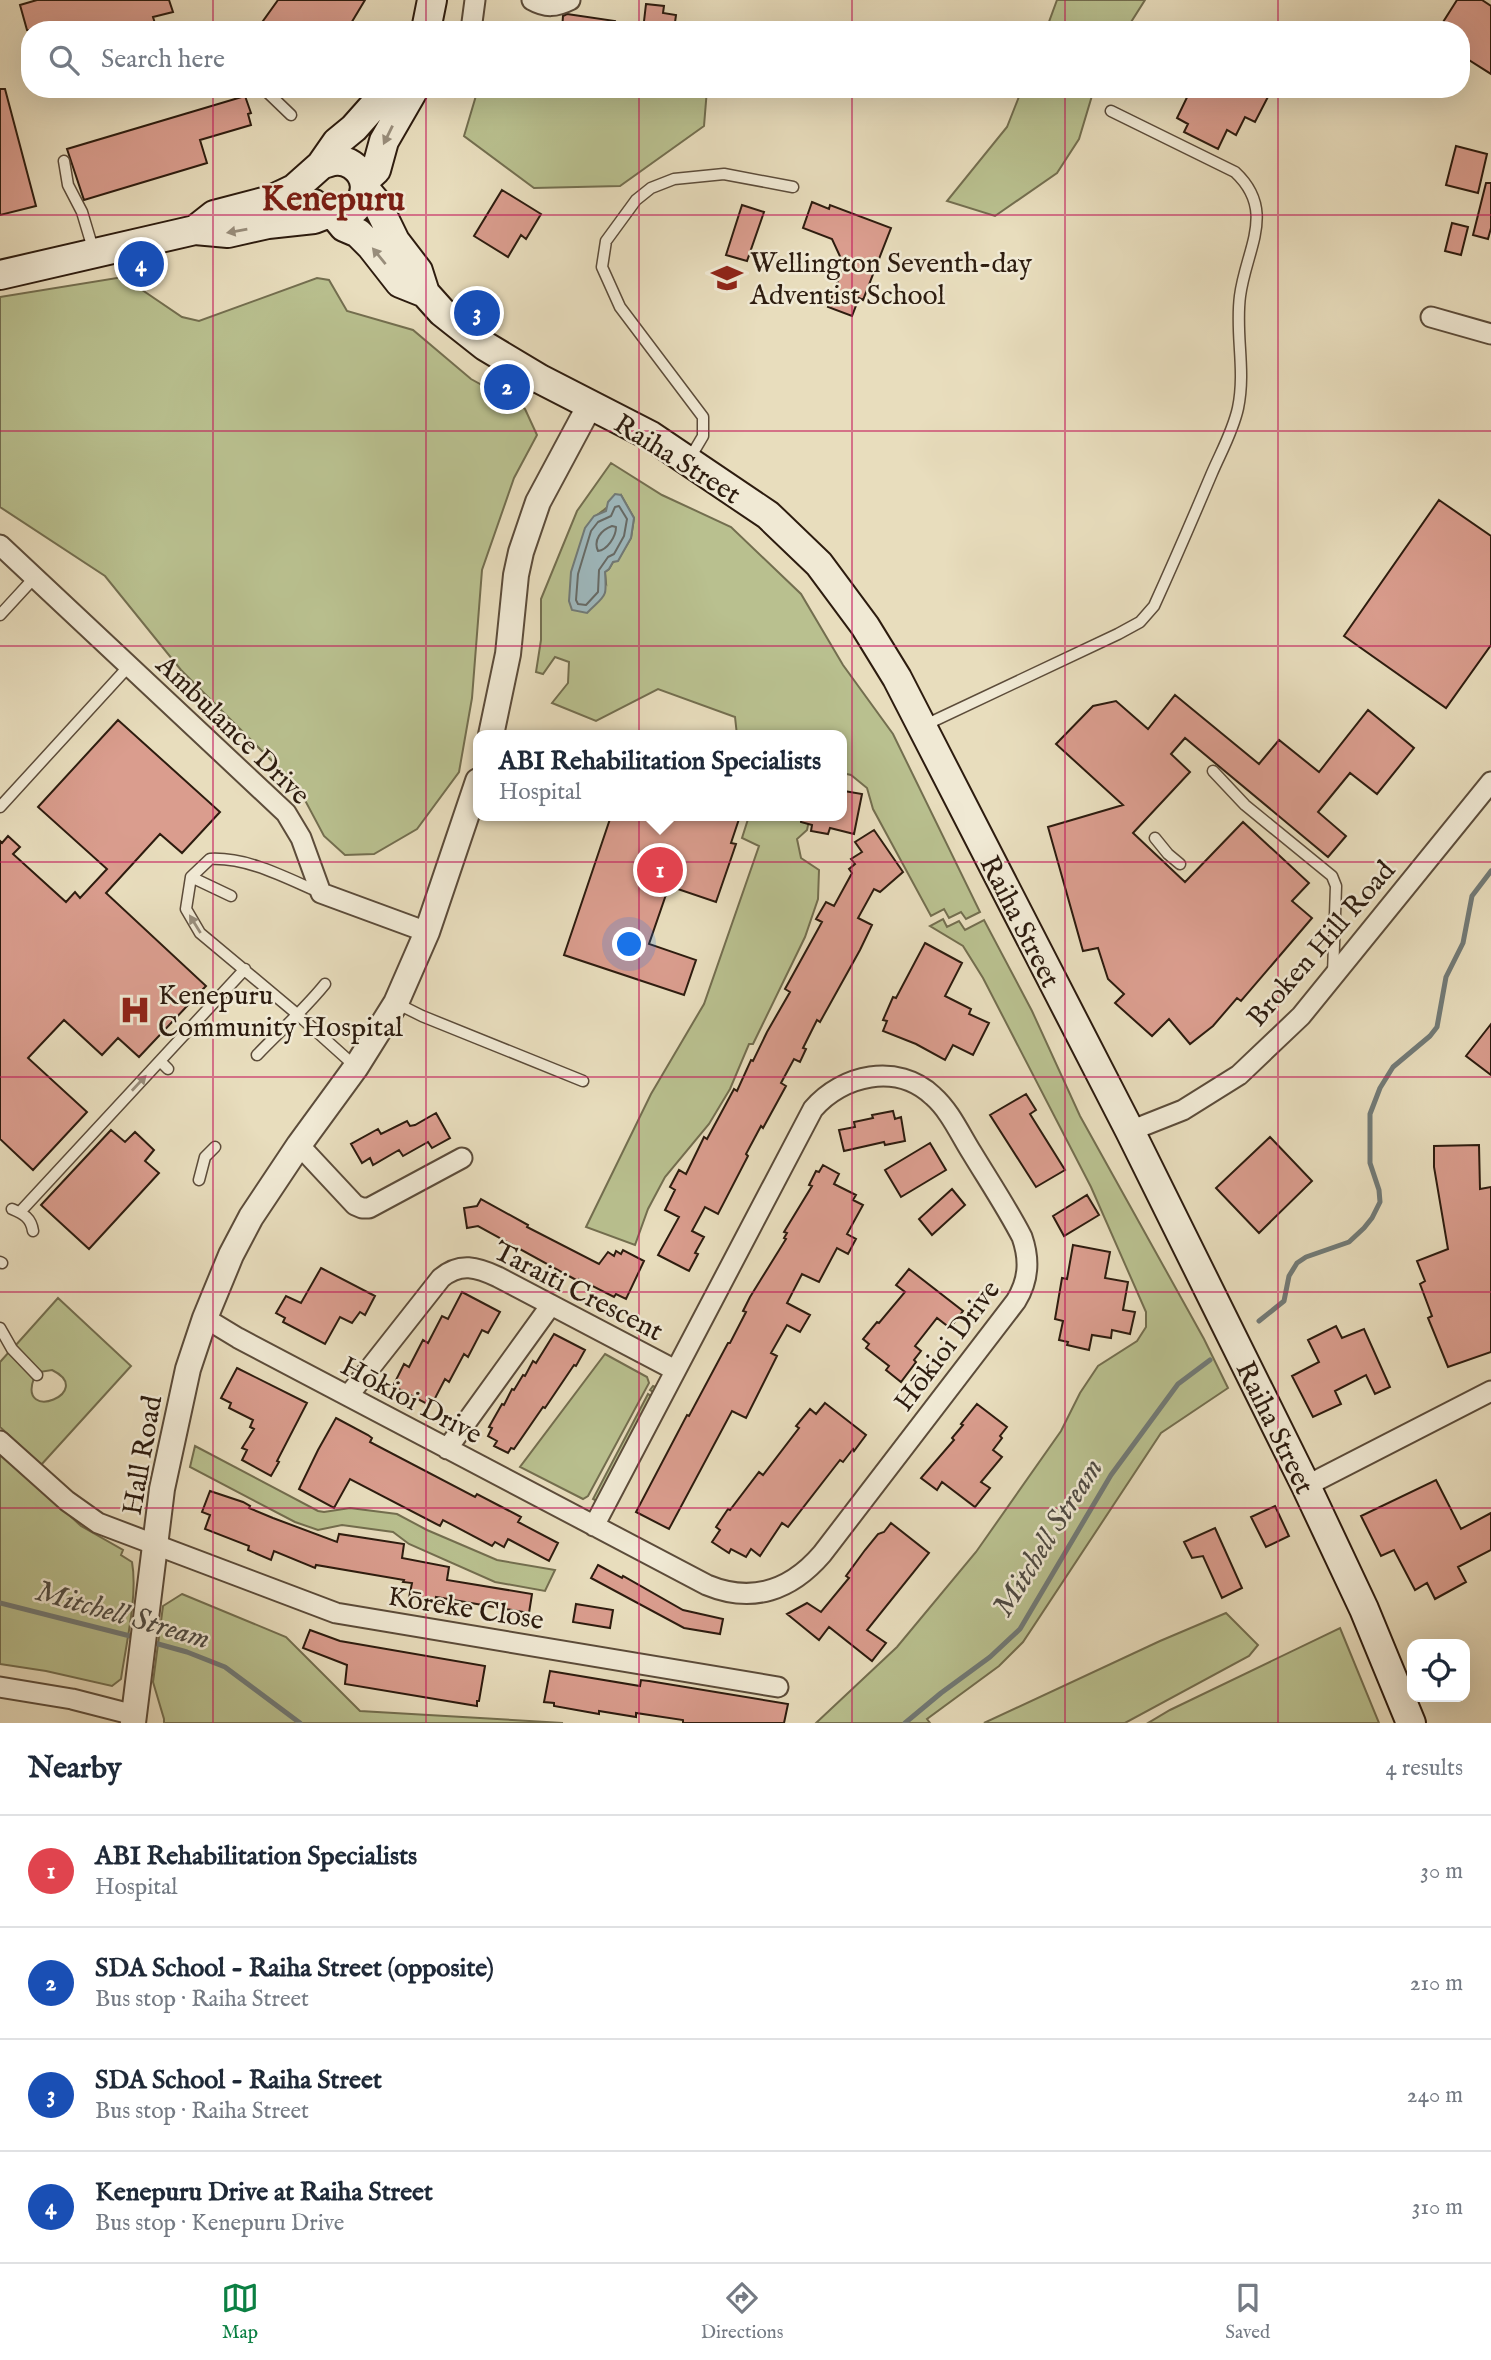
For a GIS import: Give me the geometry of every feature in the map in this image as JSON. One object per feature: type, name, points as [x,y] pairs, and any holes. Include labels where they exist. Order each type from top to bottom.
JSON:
[{"type":"main road","points":[[428,21],[432,0]]},
{"type":"main road","points":[[331,215],[319,210],[310,197],[310,179],[337,142],[354,128],[380,98]]},
{"type":"main road","points":[[364,185],[376,170],[384,141],[409,98]]},
{"type":"main road","points":[[0,275],[195,230],[228,233],[268,224],[352,212],[363,198],[364,185],[360,173],[346,162],[337,160],[317,169],[294,189],[271,200],[214,215],[195,230]]},
{"type":"main road","name":"Raiha Street","points":[[364,185],[376,202],[395,241],[418,271],[425,293],[442,312],[485,346],[540,379],[651,436],[768,514],[819,564],[865,626],[923,727],[1130,1131],[1306,1486],[1364,1609],[1410,1723]]},
{"type":"main road","name":"Raiha Street","points":[[331,215],[344,227],[358,233],[401,283],[425,293]]},
{"type":"street","points":[[472,21],[475,0]]},
{"type":"street","points":[[532,0],[540,5],[554,7],[570,0]]},
{"type":"street","points":[[1431,317],[1491,334]]},
{"type":"street","points":[[492,730],[508,654],[521,552],[538,502],[590,405]]},
{"type":"street","name":"Ambulance Drive","points":[[0,545],[286,813],[301,838],[321,893]]},
{"type":"street","name":"Broken Hill Road","points":[[1130,1131],[1183,1110],[1239,1074],[1301,1016],[1491,782]]},
{"type":"street","name":"Hall Road","points":[[133,1719],[162,1489],[188,1369],[205,1318],[231,1255],[251,1217],[356,1067],[396,1003],[428,932],[473,796]]},
{"type":"street","points":[[321,893],[428,932]]},
{"type":"street","name":"Hōkioi Drive","points":[[205,1318],[447,1450],[707,1586],[734,1593],[763,1592],[782,1586],[803,1574],[822,1554],[1016,1301],[1026,1279],[1028,1260],[1022,1237],[946,1111],[933,1096],[906,1080],[879,1076],[846,1083],[821,1100],[807,1121],[594,1526]]},
{"type":"street","points":[[299,1145],[351,1202],[362,1209],[369,1208],[462,1158]]},
{"type":"street","name":"Taraiti Crescent","points":[[348,1396],[435,1285],[451,1271],[467,1267],[480,1269],[675,1370]]},
{"type":"street","points":[[447,1450],[551,1305]]},
{"type":"street","points":[[1306,1486],[1491,1391]]},
{"type":"street","name":"Kōreke Close","points":[[0,1441],[86,1515],[111,1529],[322,1609],[347,1616],[778,1687]]},
{"type":"street","points":[[0,1686],[62,1697],[133,1719]]},
{"type":"lane","points":[[273,98],[291,115]]},
{"type":"lane","points":[[923,727],[1140,622],[1154,606],[1238,410],[1242,358],[1240,297],[1256,232],[1258,214],[1255,200],[1247,184],[1234,172],[1111,111]]},
{"type":"lane","points":[[64,161],[68,185],[82,212],[94,253]]},
{"type":"lane","points":[[687,462],[703,436],[703,417],[620,307],[602,267],[606,241],[636,200],[652,188],[674,179],[724,174],[793,187]]},
{"type":"lane","points":[[0,615],[35,577]]},
{"type":"lane","points":[[0,807],[129,666]]},
{"type":"lane","points":[[1213,771],[1245,805],[1332,876],[1336,886],[1333,977]]},
{"type":"lane","points":[[1155,838],[1180,864]]},
{"type":"lane","points":[[321,893],[229,858],[210,859],[191,877],[186,909],[200,933],[233,963],[245,969],[298,1014],[356,1067]]},
{"type":"lane","points":[[191,877],[231,896]]},
{"type":"lane","points":[[33,1231],[27,1216],[16,1211],[245,969]]},
{"type":"lane","points":[[257,1055],[308,1006],[326,984]]},
{"type":"lane","points":[[396,1003],[583,1081]]},
{"type":"lane","points":[[197,1020],[206,1029]]},
{"type":"lane","points":[[160,1061],[168,1069]]},
{"type":"lane","points":[[199,1180],[205,1157],[215,1147]]},
{"type":"lane","points":[[0,1328],[12,1349],[37,1375]]},
{"type":"green space","points":[[1057,0],[1145,0],[1132,21],[1049,21]]},
{"type":"green space","points":[[475,98],[706,98],[704,126],[620,186],[534,188],[464,136]]},
{"type":"green space","points":[[1018,98],[1091,98],[1079,139],[1057,173],[995,216],[947,201],[1007,127]]},
{"type":"green space","points":[[123,277],[182,317],[199,321],[317,278],[329,280],[347,311],[413,330],[471,379],[525,409],[537,435],[514,478],[482,570],[472,698],[459,772],[417,829],[374,854],[345,855],[324,836],[298,787],[181,670],[105,576],[0,507],[0,297]]},
{"type":"green space","points":[[611,463],[662,495],[731,527],[801,594],[843,665],[893,734],[980,912],[966,919],[961,912],[949,918],[944,909],[931,916],[873,809],[867,788],[847,774],[847,730],[736,730],[735,717],[658,689],[596,721],[552,703],[568,683],[569,662],[555,657],[543,674],[536,672],[541,640],[541,599],[577,511]],"holes":[[[621,495],[634,518],[631,538],[618,560],[605,572],[606,583],[580,548],[590,522]]]},
{"type":"green space","points":[[747,821],[809,821],[807,830],[797,839],[801,858],[819,870],[818,899],[805,937],[753,1044],[749,1044],[730,1089],[709,1124],[665,1177],[648,1209],[635,1245],[586,1227],[651,1094],[704,1004],[759,846],[742,838]]},
{"type":"green space","points":[[943,919],[947,927],[959,921],[965,930],[984,920],[1032,1011],[1080,1116],[1204,1339],[1228,1388],[1161,1433],[1023,1642],[999,1666],[927,1719],[930,1723],[816,1723],[897,1647],[976,1552],[1061,1431],[1080,1393],[1098,1366],[1137,1341],[1146,1327],[1146,1312],[1091,1187],[983,978],[963,946],[930,926]]},
{"type":"green space","points":[[58,1298],[131,1366],[41,1465],[0,1427],[0,1362],[9,1352],[34,1378],[32,1392],[36,1399],[54,1400],[62,1394],[66,1387],[63,1379],[52,1370],[40,1372],[15,1346]]},
{"type":"green space","points":[[605,1354],[647,1377],[649,1383],[588,1496],[583,1499],[520,1467]]},
{"type":"green space","points":[[653,1386],[657,1388],[597,1501],[593,1499],[648,1394],[651,1396],[653,1392],[650,1390]]},
{"type":"green space","points":[[195,1446],[318,1511],[350,1508],[397,1514],[497,1560],[555,1570],[545,1591],[495,1582],[409,1544],[393,1532],[342,1525],[318,1530],[295,1522],[190,1467]]},
{"type":"green space","points":[[0,1451],[81,1526],[123,1550],[121,1555],[132,1562],[134,1589],[121,1679],[112,1686],[0,1664]]},
{"type":"green space","points":[[182,1594],[286,1637],[360,1711],[563,1723],[164,1723],[153,1682],[163,1606]]},
{"type":"green space","points":[[1226,1613],[1258,1645],[1249,1656],[1125,1723],[984,1723],[1160,1641]]},
{"type":"green space","points":[[1340,1628],[1379,1723],[1148,1723],[1170,1710]]},
{"type":"water","points":[[615,494],[621,495],[634,518],[631,538],[618,561],[613,562],[605,572],[606,587],[602,599],[587,613],[572,610],[569,601],[571,572],[585,528],[594,516],[606,511],[608,502]]},
{"type":"building","points":[[37,0],[169,0],[173,12],[153,17],[154,21],[24,21],[20,5]]},
{"type":"building","points":[[278,0],[365,0],[352,21],[263,21]]},
{"type":"building","points":[[1457,0],[1482,0],[1491,6],[1491,74],[1470,61],[1470,21],[1444,21]]},
{"type":"building","points":[[646,4],[664,6],[663,13],[676,15],[675,21],[644,21]]},
{"type":"building","points":[[567,14],[615,21],[563,21],[563,16]]},
{"type":"building","points":[[0,89],[5,89],[36,206],[0,215]]},
{"type":"building","points":[[238,98],[246,98],[251,113],[248,114],[251,125],[200,140],[207,163],[84,200],[67,149]]},
{"type":"building","points":[[1187,98],[1267,98],[1255,122],[1245,117],[1236,135],[1227,130],[1218,149],[1184,132],[1188,124],[1177,118]]},
{"type":"building","points":[[1456,146],[1487,154],[1478,193],[1446,185]]},
{"type":"building","points":[[1486,183],[1491,183],[1491,228],[1488,239],[1473,235]]},
{"type":"building","points":[[502,190],[541,214],[526,239],[521,235],[508,257],[474,236]]},
{"type":"building","points":[[812,202],[829,209],[830,205],[891,228],[863,300],[859,298],[852,316],[828,307],[844,265],[832,239],[803,228]]},
{"type":"building","points":[[742,205],[764,212],[747,261],[726,255]]},
{"type":"building","points":[[1452,223],[1468,227],[1461,255],[1445,251]]},
{"type":"building","points":[[1439,500],[1491,536],[1491,645],[1446,708],[1344,636]]},
{"type":"building","points":[[1175,695],[1259,764],[1279,740],[1319,772],[1368,710],[1414,748],[1377,794],[1350,773],[1318,812],[1346,836],[1328,857],[1185,738],[1171,754],[1190,772],[1133,833],[1185,882],[1243,822],[1309,883],[1292,901],[1312,918],[1241,1001],[1237,998],[1213,1026],[1190,1044],[1169,1019],[1152,1036],[1115,1003],[1124,994],[1108,979],[1098,948],[1083,951],[1048,827],[1123,805],[1056,744],[1093,706],[1116,701],[1148,729]]},
{"type":"building","name":"Kenepuru Community Hospital","points":[[118,720],[220,812],[182,853],[160,834],[106,893],[206,986],[139,1057],[118,1038],[102,1055],[64,1020],[28,1058],[87,1112],[33,1170],[0,1139],[0,841],[2,843],[8,836],[20,847],[13,854],[66,902],[75,892],[80,898],[107,869],[38,807]]},
{"type":"building","points":[[847,792],[862,794],[854,834],[830,828],[828,834],[811,831],[812,825],[801,822],[847,821]]},
{"type":"building","points":[[609,821],[738,821],[731,843],[736,844],[716,902],[669,886],[649,944],[696,960],[684,995],[564,955]]},
{"type":"building","points":[[874,830],[903,872],[880,892],[874,889],[858,918],[872,925],[820,1022],[817,1020],[803,1048],[806,1049],[800,1062],[794,1059],[781,1083],[786,1086],[746,1154],[748,1156],[718,1214],[705,1207],[692,1231],[704,1237],[689,1271],[658,1255],[679,1217],[665,1210],[675,1190],[670,1187],[679,1170],[686,1174],[704,1137],[707,1139],[734,1089],[737,1091],[751,1060],[753,1061],[790,992],[785,989],[822,922],[816,919],[826,902],[834,906],[852,873],[849,869],[855,864],[851,859],[862,852],[855,842]]},
{"type":"building","points":[[925,943],[962,963],[945,996],[971,1009],[969,1014],[989,1023],[973,1055],[953,1045],[945,1060],[916,1044],[883,1031],[887,1021],[883,1020],[893,997],[896,998]]},
{"type":"building","points":[[1491,1024],[1491,1075],[1466,1056]]},
{"type":"building","points":[[1026,1094],[1036,1110],[1030,1114],[1065,1170],[1036,1187],[990,1115]]},
{"type":"building","points":[[893,1111],[895,1119],[901,1117],[905,1141],[885,1145],[884,1142],[844,1151],[839,1130],[855,1127],[854,1122],[873,1118],[872,1115]]},
{"type":"building","points":[[436,1113],[450,1138],[432,1148],[428,1142],[403,1156],[399,1150],[373,1165],[370,1158],[362,1163],[351,1144],[378,1129],[381,1134],[407,1121],[410,1126],[415,1125]]},
{"type":"building","points":[[111,1130],[125,1142],[135,1132],[154,1150],[145,1161],[159,1173],[89,1249],[41,1205]]},
{"type":"building","points":[[1270,1137],[1312,1181],[1259,1233],[1216,1188]]},
{"type":"building","points":[[930,1143],[946,1170],[901,1197],[885,1170]]},
{"type":"building","points":[[1479,1145],[1480,1189],[1491,1187],[1491,1352],[1448,1367],[1428,1318],[1432,1316],[1420,1284],[1425,1281],[1417,1261],[1448,1249],[1434,1167],[1434,1146]]},
{"type":"building","points":[[823,1165],[839,1174],[834,1184],[856,1195],[853,1200],[863,1205],[847,1234],[856,1239],[848,1254],[837,1248],[819,1282],[802,1274],[787,1303],[810,1315],[800,1332],[787,1325],[771,1353],[777,1356],[746,1418],[732,1411],[669,1529],[636,1512],[687,1415],[689,1416],[730,1343],[746,1312],[743,1311],[750,1297],[786,1239],[784,1238],[787,1233],[784,1232],[812,1186],[809,1185],[816,1171],[819,1172]]},
{"type":"building","points":[[952,1189],[965,1205],[932,1235],[919,1219]]},
{"type":"building","points":[[1087,1195],[1099,1215],[1064,1236],[1053,1216]]},
{"type":"building","points":[[481,1199],[528,1225],[527,1227],[599,1264],[608,1252],[614,1256],[616,1251],[621,1254],[623,1250],[644,1261],[626,1299],[616,1294],[614,1297],[579,1279],[578,1281],[478,1226],[467,1228],[464,1208],[477,1206]]},
{"type":"building","points":[[1073,1245],[1110,1252],[1105,1278],[1128,1282],[1123,1310],[1135,1312],[1130,1334],[1112,1330],[1111,1338],[1092,1335],[1089,1350],[1067,1345],[1068,1342],[1059,1340],[1063,1321],[1055,1319],[1062,1278],[1067,1279]]},
{"type":"building","points":[[321,1268],[375,1296],[365,1315],[360,1312],[352,1323],[340,1317],[325,1344],[283,1322],[285,1318],[276,1313],[286,1296],[301,1303]]},
{"type":"building","points":[[909,1269],[963,1311],[950,1328],[937,1318],[915,1346],[921,1351],[901,1382],[886,1370],[889,1366],[866,1348],[869,1344],[863,1339],[905,1292],[896,1285]]},
{"type":"building","points":[[462,1292],[500,1312],[488,1333],[482,1330],[468,1357],[464,1354],[449,1382],[445,1379],[431,1406],[393,1386],[404,1364],[409,1367],[423,1340],[428,1343],[442,1316],[448,1319]]},
{"type":"building","points":[[1336,1326],[1342,1338],[1364,1329],[1390,1387],[1375,1394],[1366,1375],[1335,1391],[1341,1404],[1313,1417],[1292,1376],[1319,1362],[1308,1340]]},
{"type":"building","points":[[554,1334],[585,1350],[545,1408],[543,1407],[514,1449],[511,1448],[508,1453],[494,1446],[497,1441],[488,1436],[492,1428],[489,1427],[512,1389],[514,1390],[523,1375],[525,1376],[533,1361],[536,1363]]},
{"type":"building","points":[[237,1368],[307,1403],[271,1476],[242,1460],[247,1450],[242,1448],[254,1429],[250,1427],[253,1420],[229,1408],[231,1403],[221,1398]]},
{"type":"building","points":[[825,1403],[866,1435],[854,1451],[853,1449],[843,1462],[840,1460],[788,1527],[782,1523],[760,1556],[751,1549],[746,1557],[731,1549],[729,1553],[712,1542],[720,1530],[716,1527],[728,1509],[730,1510],[759,1472],[763,1475],[810,1409],[816,1414]]},
{"type":"building","points":[[977,1404],[1007,1427],[993,1450],[1002,1457],[981,1482],[990,1488],[975,1507],[942,1482],[937,1490],[921,1478],[954,1440],[952,1438]]},
{"type":"building","points":[[336,1418],[368,1435],[372,1438],[370,1442],[475,1497],[477,1494],[521,1517],[518,1522],[558,1543],[549,1561],[508,1539],[504,1547],[495,1542],[492,1546],[443,1520],[440,1526],[350,1479],[334,1508],[299,1489]]},
{"type":"building","points":[[1436,1480],[1461,1529],[1491,1513],[1491,1550],[1458,1567],[1466,1582],[1435,1599],[1427,1583],[1415,1590],[1394,1550],[1381,1556],[1361,1516]]},
{"type":"building","points":[[210,1491],[337,1542],[339,1534],[404,1544],[402,1558],[449,1567],[447,1580],[532,1594],[529,1613],[436,1597],[435,1602],[409,1598],[412,1583],[403,1582],[404,1580],[316,1565],[315,1568],[274,1551],[271,1560],[248,1550],[249,1546],[205,1529],[210,1515],[202,1512]]},
{"type":"building","points":[[1275,1506],[1289,1536],[1266,1547],[1251,1517]]},
{"type":"building","points":[[891,1523],[929,1553],[867,1630],[886,1643],[872,1661],[829,1627],[819,1640],[787,1614],[807,1603],[821,1612],[849,1578],[846,1576],[865,1550]]},
{"type":"building","points":[[1215,1528],[1242,1588],[1222,1598],[1203,1556],[1192,1558],[1184,1542]]},
{"type":"building","points":[[598,1565],[683,1610],[723,1619],[720,1634],[684,1628],[591,1578]]},
{"type":"building","points":[[576,1604],[613,1610],[610,1628],[573,1622]]},
{"type":"building","points":[[310,1630],[340,1641],[485,1666],[477,1706],[345,1684],[347,1665],[303,1648]]},
{"type":"building","points":[[550,1671],[640,1686],[641,1680],[649,1681],[788,1704],[784,1723],[683,1723],[683,1720],[636,1713],[636,1717],[599,1711],[599,1714],[544,1702]]},
{"type":"waterway","name":"Mitchell Stream","points":[[1259,1321],[1284,1301],[1289,1276],[1297,1263],[1306,1257],[1349,1242],[1372,1218],[1380,1202],[1370,1163],[1370,1114],[1380,1088],[1393,1067],[1437,1027],[1446,977],[1463,943],[1472,896],[1491,871]]},
{"type":"waterway","name":"Mitchell Stream","points":[[905,1723],[990,1657],[1020,1629],[1111,1475],[1178,1384],[1210,1360]]},
{"type":"waterway","name":"Mitchell Stream","points":[[0,1603],[138,1638]]},
{"type":"waterway","name":"Mitchell Stream","points":[[151,1642],[225,1667],[300,1723]]},
{"type":"place","name":"Kenepuru Drive at Raiha Street","points":[[141,264]]},
{"type":"place","name":"Wellington Seventh-day Adventist School","points":[[727,278]]},
{"type":"place","name":"SDA School - Raiha Street","points":[[477,313]]},
{"type":"place","name":"SDA School - Raiha Street (opposite)","points":[[507,387]]},
{"type":"place","name":"ABI Rehabilitation Specialists","points":[[660,870]]},
{"type":"place","name":"Kenepuru Community Hospital","points":[[135,1010]]},
{"type":"district","name":"Kenepuru","points":[[333,198]]}]
